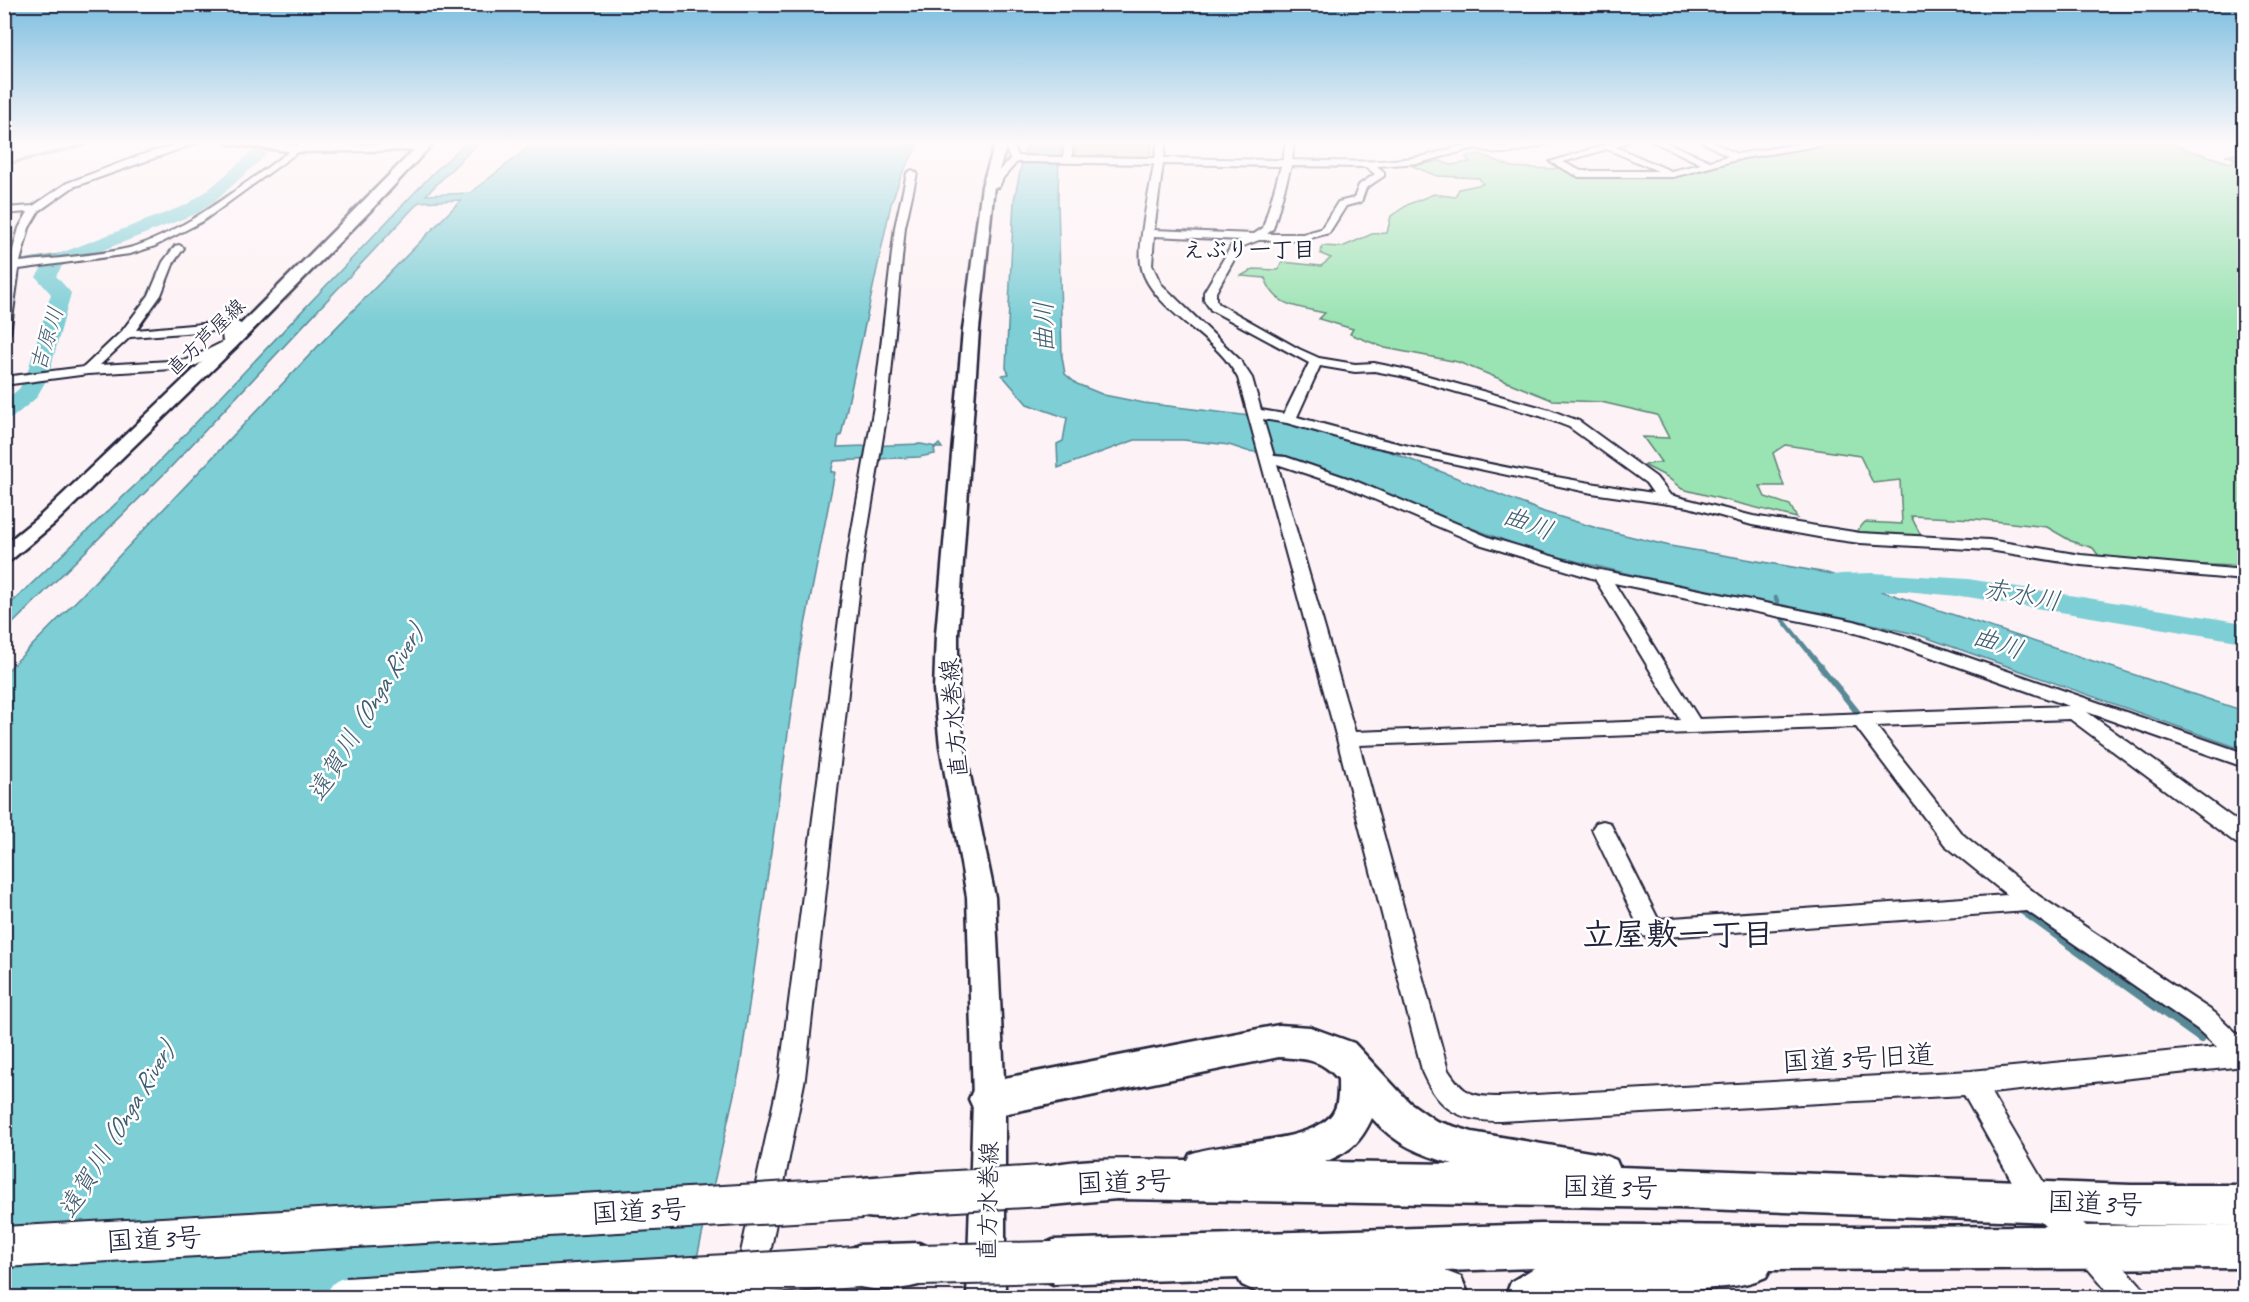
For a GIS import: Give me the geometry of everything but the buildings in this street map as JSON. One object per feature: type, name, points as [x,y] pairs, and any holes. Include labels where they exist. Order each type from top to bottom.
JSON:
[{"type":"highway","points":[[989,1099],[1279,1041],[1310,1043],[1341,1055],[1395,1115],[1425,1137],[1472,1151],[1679,1188]]},
{"type":"highway","points":[[1117,1179],[1196,1170],[1308,1151],[1340,1136],[1353,1116],[1358,1073]]},
{"type":"highway","name":"国道3号","points":[[4,1247],[862,1198],[1117,1179],[1679,1188],[2131,1205],[2244,1204]]},
{"type":"highway","name":"国道3号","points":[[347,1298],[858,1267],[1541,1246],[1862,1249],[2244,1247]]},
{"type":"highway","points":[[1527,1298],[1558,1278],[1683,1270],[1862,1249]]},
{"type":"highway","points":[[1129,1259],[1308,1274],[1404,1277],[1445,1293],[1448,1298]]},
{"type":"main road","name":"直方芦屋線","points":[[4,556],[48,519],[230,344],[372,202]]},
{"type":"main road","name":"直方水巻線","points":[[986,202],[971,330],[947,634],[946,690],[952,746],[981,897],[989,1099],[986,1298]]},
{"type":"street","points":[[4,333],[12,264],[24,228],[34,209],[45,202]]},
{"type":"street","points":[[12,264],[77,259],[139,249],[199,219],[221,202]]},
{"type":"street","points":[[746,1298],[792,1078],[855,558],[881,406],[900,227],[906,202]]},
{"type":"street","points":[[1153,202],[1146,253],[1147,269],[1154,282],[1240,367],[1347,739],[2074,712],[2244,837]]},
{"type":"street","points":[[1276,202],[1268,229],[1255,238],[1236,245],[1215,280],[1210,292],[1210,300],[1215,308],[1245,326],[1316,361],[1355,368],[1374,367],[1403,373],[1545,413],[1575,424],[1651,480],[1665,498]]},
{"type":"street","points":[[1149,233],[1255,238],[1303,237],[1325,231],[1342,204],[1351,202]]},
{"type":"street","points":[[4,211],[34,209]]},
{"type":"street","points":[[88,370],[126,334],[155,295],[169,262],[179,248]]},
{"type":"street","points":[[4,381],[88,370],[190,364],[230,344],[228,334],[236,325],[126,334]]},
{"type":"street","points":[[1289,418],[1316,361]]},
{"type":"street","points":[[1254,414],[1289,418],[1358,439],[1592,488],[1665,498],[1752,520],[1848,537],[1989,545],[2092,561],[2244,575]]},
{"type":"street","points":[[1267,459],[1281,460],[1348,483],[1485,541],[1602,576],[1848,625],[1906,642],[2244,760]]},
{"type":"street","points":[[1602,576],[1694,727]]},
{"type":"street","points":[[1862,721],[1953,839],[2031,902],[2206,1021],[2244,1055]]},
{"type":"street","name":"国道3号旧道","points":[[1347,739],[1436,1074],[1450,1097],[1473,1110],[1971,1083],[2244,1055]]},
{"type":"street","points":[[1603,829],[1651,929],[2031,902]]},
{"type":"street","points":[[1971,1083],[2038,1200],[2088,1247],[2133,1298]]},
{"type":"green space","points":[[1415,202],[2244,202],[2244,566],[2166,564],[2101,559],[2093,548],[2071,541],[2047,527],[1976,519],[1911,516],[1922,538],[1855,533],[1865,522],[1902,524],[1900,480],[1873,483],[1860,456],[1785,445],[1773,453],[1784,486],[1760,486],[1765,497],[1790,505],[1797,518],[1682,489],[1667,477],[1644,465],[1661,462],[1643,437],[1669,438],[1657,415],[1601,402],[1552,400],[1458,362],[1385,348],[1350,334],[1353,329],[1319,319],[1325,313],[1296,307],[1281,300],[1275,295],[1265,278],[1241,276],[1253,269],[1278,270],[1282,262],[1321,266],[1331,258],[1321,254],[1322,246],[1342,247],[1372,234],[1387,233],[1391,216]]},
{"type":"water","points":[[406,202],[424,202],[419,202],[168,470],[5,631],[5,609],[150,471]]},
{"type":"water","name":"遠賀川 (Onga River)","points":[[459,202],[892,202],[837,447],[921,444],[936,447],[939,444],[942,448],[934,448],[935,454],[919,457],[834,461],[831,472],[835,472],[799,656],[740,1068],[688,1297],[5,1297],[5,673]]},
{"type":"water","name":"曲川","points":[[1014,202],[1058,202],[1062,357],[1065,374],[1077,384],[1104,395],[1144,403],[1284,420],[1391,452],[1544,512],[1600,529],[1670,546],[1827,573],[2244,711],[2244,750],[1919,635],[1842,617],[1633,575],[1530,550],[1445,518],[1359,481],[1283,455],[1247,451],[1229,445],[1183,440],[1135,440],[1058,468],[1057,444],[1063,441],[1067,418],[1027,404],[1002,375],[1009,374],[1006,368]]},
{"type":"waterway","name":"吉原川","points":[[4,413],[28,393],[37,377],[61,293],[46,277],[55,262],[192,209],[203,202]]},
{"type":"waterway","points":[[4,264],[77,252]]},
{"type":"waterway","name":"赤水川","points":[[1809,586],[1873,581],[1936,584],[2000,592],[2244,633]]},
{"type":"waterway","points":[[1776,598],[1783,620],[1821,667]]},
{"type":"waterway","points":[[1820,666],[1858,713]]},
{"type":"waterway","points":[[2020,910],[2071,947]]},
{"type":"waterway","points":[[2069,945],[2201,1039]]},
{"type":"district","name":"えぶり一丁目","points":[[1249,250]]},
{"type":"district","name":"立屋敷一丁目","points":[[1678,934]]}]
